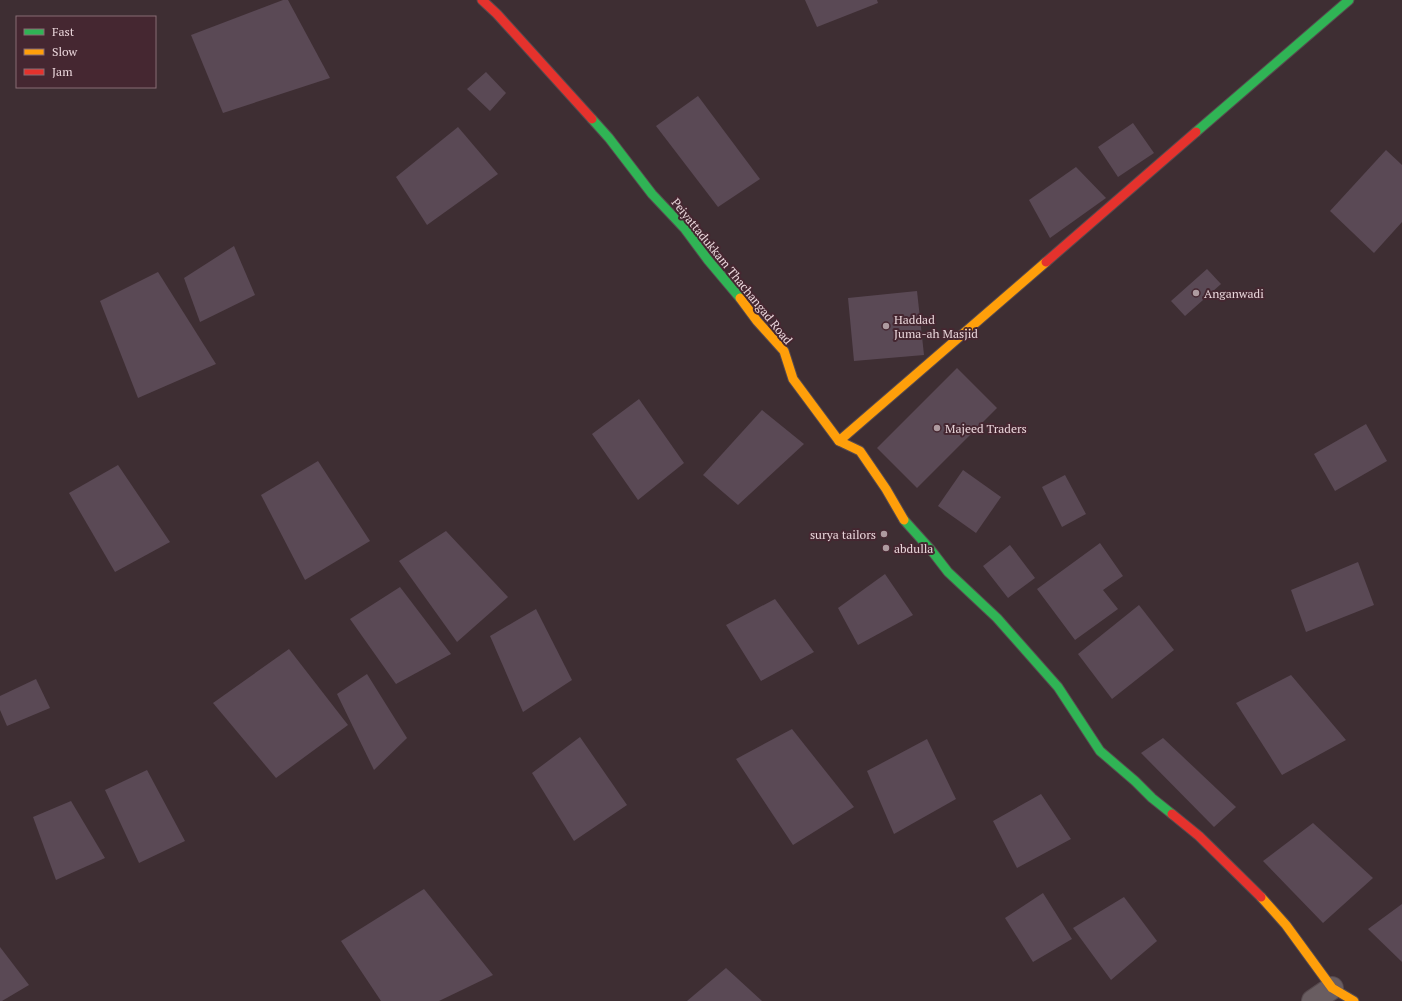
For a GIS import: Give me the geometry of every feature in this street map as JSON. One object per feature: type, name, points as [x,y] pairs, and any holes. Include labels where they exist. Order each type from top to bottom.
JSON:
[{"type":"main road","name":"Peiyattadukkam Thachangad Road","points":[[482,0],[497,14],[573,96],[609,138],[652,194],[685,229],[757,321],[784,351],[793,379],[839,441],[860,451],[906,522],[948,572],[997,618],[1058,687],[1100,751],[1135,781],[1152,798],[1199,836],[1260,896],[1286,925],[1332,988],[1354,1001]]},
{"type":"main road","points":[[839,441],[1349,0]]},
{"type":"street","points":[[1313,1001],[1332,988]]},
{"type":"building","points":[[283,0],[288,0],[330,78],[223,113],[191,35]]},
{"type":"building","points":[[805,0],[877,0],[878,3],[817,27]]},
{"type":"building","points":[[486,72],[506,93],[490,111],[467,89]]},
{"type":"building","points":[[698,96],[760,179],[718,207],[656,126]]},
{"type":"building","points":[[1133,123],[1154,153],[1118,177],[1098,147]]},
{"type":"building","points":[[458,127],[498,174],[427,225],[396,177]]},
{"type":"building","points":[[1386,150],[1402,165],[1402,222],[1374,253],[1330,211]]},
{"type":"building","points":[[1076,167],[1106,198],[1050,238],[1029,200]]},
{"type":"building","points":[[234,246],[255,295],[200,322],[184,278]]},
{"type":"building","name":"Anganwadi","points":[[1207,269],[1221,284],[1185,316],[1171,301]]},
{"type":"building","points":[[158,272],[216,364],[138,398],[100,301]]},
{"type":"building","name":"Haddad Juma-ah Masjid","points":[[917,291],[924,355],[854,361],[848,298]]},
{"type":"building","name":"Majeed Traders","points":[[957,368],[997,408],[917,488],[877,448]]},
{"type":"building","points":[[639,399],[684,463],[638,500],[592,434]]},
{"type":"building","points":[[762,410],[804,444],[738,505],[703,475]]},
{"type":"building","points":[[1366,424],[1387,461],[1335,491],[1314,454]]},
{"type":"building","points":[[318,461],[370,541],[305,580],[261,495]]},
{"type":"building","points":[[118,465],[170,542],[115,572],[69,493]]},
{"type":"building","points":[[963,470],[1001,497],[976,533],[938,506]]},
{"type":"building","points":[[1065,475],[1086,514],[1062,527],[1042,487]]},
{"type":"building","points":[[446,531],[508,597],[457,642],[399,561]]},
{"type":"building","points":[[1100,543],[1123,576],[1103,590],[1118,609],[1075,640],[1037,589]]},
{"type":"building","points":[[1010,545],[1035,578],[1008,598],[983,566]]},
{"type":"building","points":[[1358,562],[1374,605],[1306,632],[1291,590]]},
{"type":"building","points":[[885,574],[913,615],[858,645],[838,608]]},
{"type":"building","points":[[400,587],[451,654],[396,684],[350,619]]},
{"type":"building","points":[[775,599],[814,652],[761,681],[726,625]]},
{"type":"building","points":[[1139,605],[1174,650],[1112,699],[1078,654]]},
{"type":"building","points":[[536,609],[572,680],[523,712],[490,636]]},
{"type":"building","points":[[289,649],[348,725],[276,778],[213,703]]},
{"type":"building","points":[[367,674],[407,738],[374,770],[337,694]]},
{"type":"building","points":[[1291,675],[1346,740],[1282,775],[1236,703]]},
{"type":"building","points":[[36,679],[50,708],[7,726],[0,710],[0,696]]},
{"type":"building","points":[[792,729],[854,807],[793,845],[736,759]]},
{"type":"building","points":[[580,737],[627,805],[574,841],[532,773]]},
{"type":"building","points":[[1163,738],[1236,807],[1214,827],[1141,753]]},
{"type":"building","points":[[927,739],[956,799],[894,834],[867,771]]},
{"type":"building","points":[[147,770],[185,841],[139,863],[105,790]]},
{"type":"building","points":[[1041,794],[1071,839],[1017,868],[993,821]]},
{"type":"building","points":[[71,801],[105,858],[56,880],[33,817]]},
{"type":"building","points":[[1313,823],[1373,878],[1323,923],[1263,861]]},
{"type":"building","points":[[424,889],[493,975],[439,1001],[381,1001],[341,941]]},
{"type":"building","points":[[1043,893],[1072,939],[1033,962],[1005,918]]},
{"type":"building","points":[[1124,897],[1157,941],[1111,980],[1073,928]]},
{"type":"building","points":[[1402,904],[1402,962],[1368,929]]},
{"type":"building","points":[[0,947],[29,985],[2,1001],[0,1001]]},
{"type":"building","points":[[726,968],[762,1001],[687,1001]]},
{"type":"traffic: fast","points":[[1196,132],[1349,0]]},
{"type":"traffic: fast","points":[[592,119],[609,138],[652,194],[685,229],[708,260],[740,298]]},
{"type":"traffic: fast","points":[[904,520],[931,550],[948,572],[997,618],[1058,687],[1100,751],[1172,814]]},
{"type":"traffic: slow","points":[[839,441],[1046,262]]},
{"type":"traffic: slow","points":[[740,298],[757,321],[784,351],[793,379],[839,441],[860,451],[886,489],[904,520]]},
{"type":"traffic: slow","points":[[1261,897],[1286,925],[1332,988],[1354,1001]]},
{"type":"traffic: jam","points":[[482,0],[497,14],[592,119]]},
{"type":"traffic: jam","points":[[1046,262],[1196,132]]},
{"type":"traffic: jam","points":[[1172,814],[1199,836],[1261,897]]},
{"type":"place","name":"Anganwadi","points":[[1196,293]]},
{"type":"place","name":"Haddad Juma-ah Masjid","points":[[886,326]]},
{"type":"place","name":"Majeed Traders","points":[[937,428]]},
{"type":"place","name":"surya tailors","points":[[884,534]]},
{"type":"place","name":"abdulla","points":[[886,548]]}]
